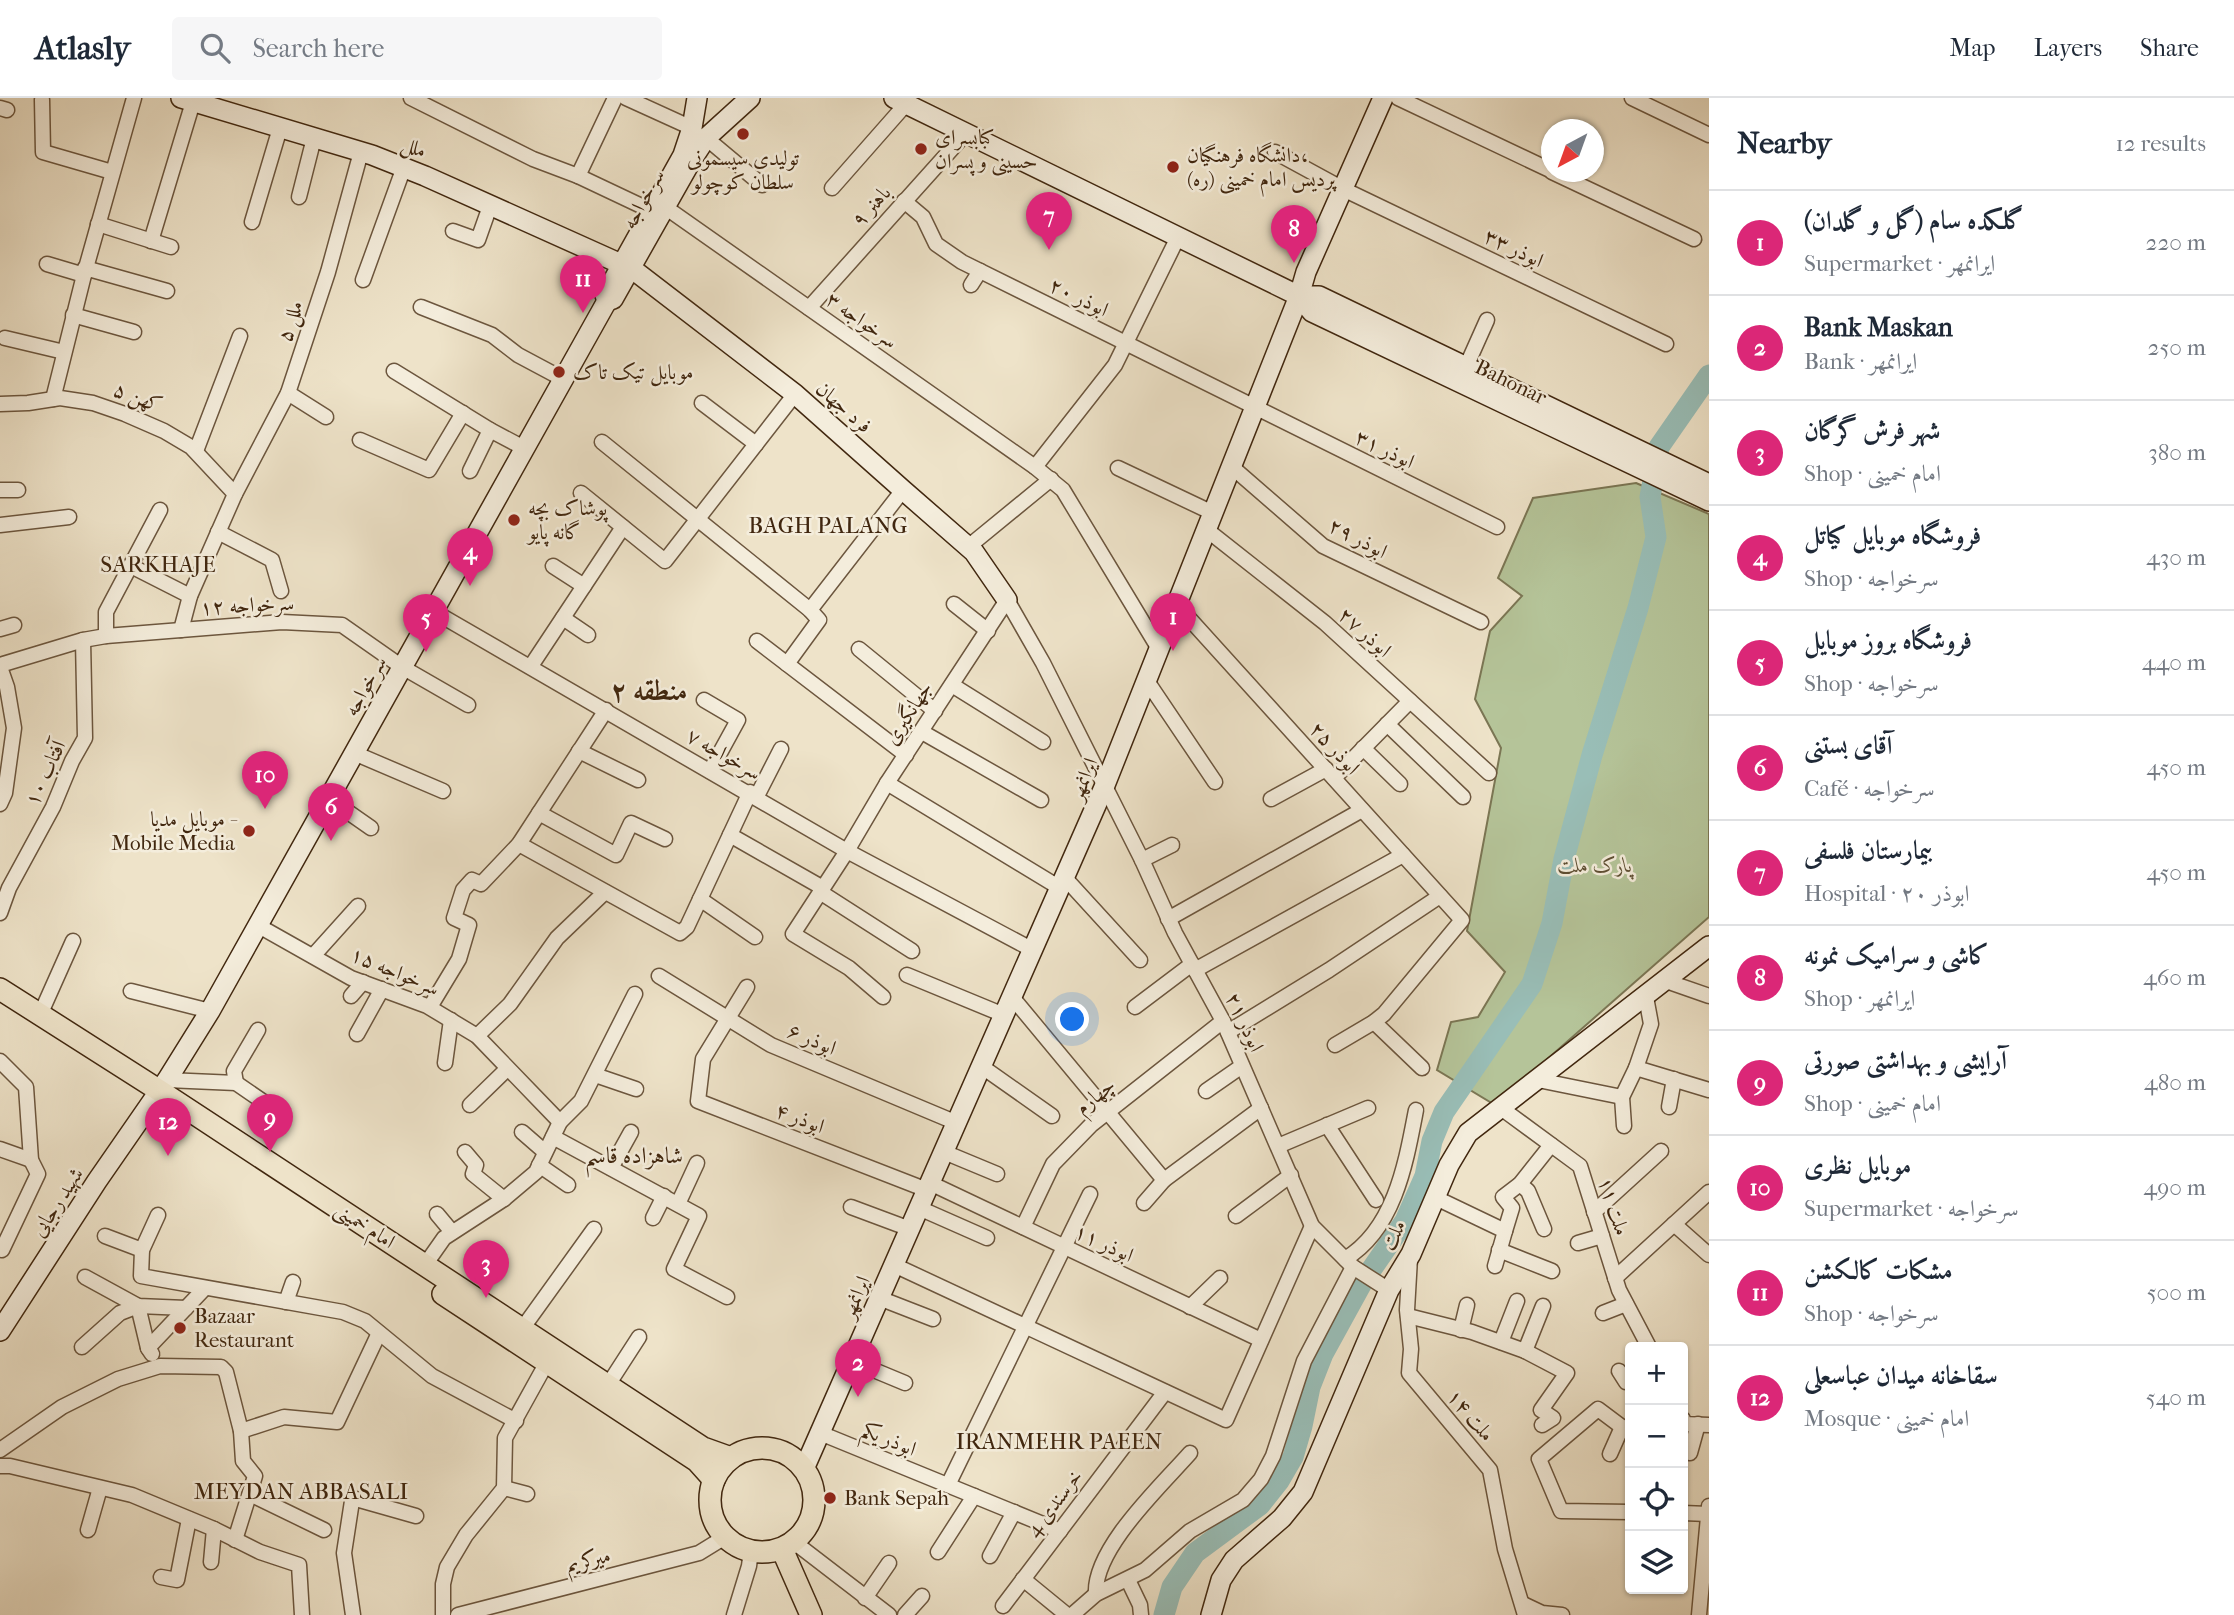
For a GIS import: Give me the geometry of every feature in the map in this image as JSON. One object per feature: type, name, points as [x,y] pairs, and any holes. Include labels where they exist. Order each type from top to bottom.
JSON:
[{"type":"main road","name":"سرخواجه","points":[[697,98],[699,133]]},
{"type":"main road","name":"سرخواجه","points":[[160,1090],[210,1011],[658,209],[683,155],[699,133],[751,98]]},
{"type":"main road","name":"ایرانمهر","points":[[804,1469],[1105,785],[1300,296],[1306,272],[1383,98]]},
{"type":"main road","name":"ملل","points":[[187,100],[404,167],[626,266]]},
{"type":"main road","name":"Bahonar","points":[[900,101],[1300,296],[1319,296],[1709,484]]},
{"type":"main road","name":"فرد جهان","points":[[626,266],[794,394],[974,552],[1007,600]]},
{"type":"main road","name":"Bahonar","points":[[1300,296],[1312,312],[1709,501]]},
{"type":"main road","name":"ملت","points":[[1211,1615],[1221,1580],[1234,1560],[1282,1518],[1303,1492],[1389,1290],[1411,1254],[1449,1165],[1468,1133],[1709,946]]},
{"type":"main road","name":"امام خمینی","points":[[0,989],[160,1090],[703,1448],[731,1458]]},
{"type":"main road","name":"امام خمینی","points":[[0,1002],[160,1090],[546,1364],[697,1461],[714,1480]]},
{"type":"main road","name":"شهید رجایی","points":[[0,1330],[160,1090]]},
{"type":"main road","points":[[769,1448],[795,1459],[804,1469],[814,1494],[814,1508],[811,1521],[788,1546],[769,1553],[751,1551],[742,1549],[725,1537],[714,1520],[710,1493],[721,1468],[731,1458],[743,1451],[769,1448]]},
{"type":"main road","points":[[788,1546],[811,1615]]},
{"type":"street","points":[[53,399],[84,271],[134,98]]},
{"type":"street","name":"سرخواجه ۳","points":[[411,98],[533,159],[658,209],[809,308],[1035,467],[1063,490],[1159,649]]},
{"type":"street","points":[[578,176],[615,98]]},
{"type":"street","points":[[626,98],[699,133],[762,185]]},
{"type":"street","points":[[1398,98],[1541,166]]},
{"type":"street","points":[[1632,98],[1709,135]]},
{"type":"street","points":[[43,100],[43,152],[113,172]]},
{"type":"street","points":[[151,241],[187,100]]},
{"type":"street","points":[[832,188],[900,101]]},
{"type":"street","points":[[252,222],[280,128]]},
{"type":"street","name":"۹ باهنر","points":[[809,308],[966,133]]},
{"type":"street","points":[[299,197],[314,138]]},
{"type":"street","name":"ملل ۵","points":[[181,630],[190,596],[218,532],[288,393],[328,272],[360,152]]},
{"type":"street","name":"ابوذر ۳۳","points":[[1275,152],[1343,189],[1666,344]]},
{"type":"street","points":[[363,280],[404,167]]},
{"type":"street","points":[[1575,182],[1694,239]]},
{"type":"street","name":"ابوذر ۲۰","points":[[904,201],[923,217],[936,244],[980,271],[1255,408]]},
{"type":"street","points":[[453,231],[478,240],[490,206]]},
{"type":"street","points":[[98,224],[171,247]]},
{"type":"street","points":[[1035,467],[1115,365],[1178,237]]},
{"type":"street","points":[[47,264],[167,291]]},
{"type":"street","points":[[971,285],[980,271]]},
{"type":"street","points":[[421,307],[492,335],[518,355],[563,379]]},
{"type":"street","points":[[73,315],[134,332]]},
{"type":"street","points":[[1465,368],[1487,320]]},
{"type":"street","points":[[196,452],[240,336]]},
{"type":"street","points":[[5,338],[64,352]]},
{"type":"street","points":[[394,371],[524,448]]},
{"type":"street","points":[[288,393],[326,417]]},
{"type":"street","points":[[581,493],[666,561],[794,394]]},
{"type":"street","name":"۵ کهن","points":[[0,404],[71,399],[104,407],[164,430],[196,452],[235,495]]},
{"type":"street","points":[[702,403],[756,444]]},
{"type":"street","name":"ابوذر ۳۱","points":[[1255,408],[1497,527]]},
{"type":"street","points":[[360,440],[429,470],[463,413]]},
{"type":"street","points":[[470,471],[490,430]]},
{"type":"street","points":[[602,442],[810,610],[818,620],[787,664]]},
{"type":"street","name":"ابوذر ۲۹","points":[[1232,467],[1323,546],[1481,621]]},
{"type":"street","name":"ابوذر ۲۷","points":[[1118,468],[1210,522],[1489,773]]},
{"type":"street","points":[[968,547],[1051,479]]},
{"type":"street","points":[[0,490],[18,490]]},
{"type":"street","points":[[810,610],[903,490]]},
{"type":"street","points":[[106,636],[106,612],[160,510]]},
{"type":"street","points":[[0,524],[69,517]]},
{"type":"street","points":[[531,666],[624,527]]},
{"type":"street","points":[[218,532],[272,560],[281,591]]},
{"type":"street","points":[[131,566],[190,596]]},
{"type":"street","points":[[553,566],[584,586]]},
{"type":"street","name":"جهانگیری","points":[[883,997],[849,968],[793,934],[887,783],[1007,600]]},
{"type":"street","name":"۲۱ ابوذر","points":[[1007,600],[1043,663],[1142,860],[1168,919],[1226,1027],[1312,1226],[1352,1265],[1389,1290]]},
{"type":"street","points":[[954,604],[988,631]]},
{"type":"street","name":"ابوذر ۲۵","points":[[1177,605],[1462,920],[1384,1014],[1374,1022]]},
{"type":"street","name":"سرخواجه ۷","points":[[433,611],[847,850],[1033,950]]},
{"type":"street","points":[[563,618],[588,635]]},
{"type":"street","name":"۱۲ سرخواجه","points":[[0,666],[83,640],[106,636],[282,622],[342,625],[402,667],[468,705]]},
{"type":"street","name":"۱۰ آفتاب","points":[[1,907],[85,738],[83,640]]},
{"type":"street","points":[[757,641],[906,755]]},
{"type":"street","points":[[859,649],[935,711]]},
{"type":"street","points":[[0,666],[7,687],[13,728],[5,754],[5,793],[0,804]]},
{"type":"street","points":[[1147,681],[1215,782]]},
{"type":"street","points":[[952,685],[1043,742]]},
{"type":"street","points":[[704,700],[738,720],[710,771]]},
{"type":"street","points":[[1271,799],[1330,774],[1363,748],[1410,701]]},
{"type":"street","points":[[430,1007],[459,959],[469,925],[454,918],[463,890],[472,880],[481,884],[519,844],[606,710]]},
{"type":"street","points":[[1387,724],[1463,797]]},
{"type":"street","points":[[922,732],[1041,800]]},
{"type":"street","points":[[1363,748],[1400,784]]},
{"type":"street","points":[[519,844],[680,933],[687,927],[730,835],[780,749]]},
{"type":"street","points":[[579,751],[638,780]]},
{"type":"street","points":[[354,753],[443,791]]},
{"type":"street","points":[[887,783],[1062,883],[1140,960]]},
{"type":"street","points":[[328,798],[371,828]]},
{"type":"street","points":[[1168,919],[1362,810]]},
{"type":"street","points":[[539,813],[616,855],[631,823],[665,839]]},
{"type":"street","points":[[730,835],[822,890],[912,951]]},
{"type":"street","points":[[1142,860],[1172,845]]},
{"type":"street","points":[[1135,1007],[1194,967],[1258,936],[1403,855]]},
{"type":"street","points":[[477,1036],[510,1004],[556,938],[605,892]]},
{"type":"street","name":"چهارم","points":[[1023,1227],[1053,1164],[1091,1125],[1226,1027],[1329,970],[1440,896]]},
{"type":"street","points":[[700,899],[755,937]]},
{"type":"street","points":[[313,956],[358,906]]},
{"type":"street","name":"سرخواجه ۱۵","points":[[257,925],[363,982],[430,1007],[477,1036],[560,1122]]},
{"type":"street","points":[[40,1015],[73,941]]},
{"type":"street","points":[[907,975],[1004,1015]]},
{"type":"street","name":"ابوذر ۶","points":[[659,976],[771,1045],[957,1123]]},
{"type":"street","points":[[1666,981],[1709,996]]},
{"type":"street","points":[[351,996],[363,982]]},
{"type":"street","points":[[729,1019],[747,987]]},
{"type":"street","points":[[357,1034],[382,989]]},
{"type":"street","points":[[131,991],[210,1011]]},
{"type":"street","points":[[425,1265],[444,1238],[504,1199],[536,1172],[560,1122],[582,1101],[635,994]]},
{"type":"street","points":[[1012,997],[1164,1180]]},
{"type":"street","points":[[1624,1126],[1622,1097],[1636,1068],[1651,1024],[1646,997]]},
{"type":"street","name":"ابوذر ۴","points":[[729,1019],[703,1059],[698,1101],[929,1186]]},
{"type":"street","points":[[445,1063],[451,1020]]},
{"type":"street","points":[[1335,1045],[1374,1022],[1422,1068]]},
{"type":"street","points":[[236,1083],[234,1071],[258,1030]]},
{"type":"street","points":[[0,1060],[26,1087],[31,1160],[38,1174],[2,1250]]},
{"type":"street","points":[[981,1066],[1052,1116]]},
{"type":"street","points":[[1206,1091],[1242,1066]]},
{"type":"street","points":[[1636,1068],[1709,1090]]},
{"type":"street","points":[[470,1105],[507,1069]]},
{"type":"street","points":[[595,1075],[636,1089]]},
{"type":"street","points":[[1669,1107],[1674,1079]]},
{"type":"street","points":[[1538,1080],[1622,1097]]},
{"type":"street","points":[[160,1090],[236,1083],[268,1105]]},
{"type":"street","points":[[1144,1202],[1164,1180],[1261,1108]]},
{"type":"street","points":[[1278,1146],[1368,1108]]},
{"type":"street","name":"۱۱ ملت","points":[[1501,1108],[1580,1167],[1615,1278],[1646,1342]]},
{"type":"street","points":[[1072,1615],[1096,1594],[1145,1570],[1190,1531],[1243,1500],[1261,1479],[1272,1455],[1304,1361],[1352,1265],[1387,1211],[1404,1167],[1416,1110]]},
{"type":"street","points":[[1327,1125],[1376,1200]]},
{"type":"street","points":[[522,1132],[542,1159],[568,1185]]},
{"type":"street","points":[[611,1168],[631,1132]]},
{"type":"street","points":[[553,1137],[699,1216],[674,1269],[727,1297]]},
{"type":"street","points":[[1495,1266],[1512,1208],[1503,1197],[1520,1184],[1551,1145]]},
{"type":"street","points":[[0,1149],[31,1160]]},
{"type":"street","points":[[1594,1212],[1661,1151]]},
{"type":"street","points":[[465,1152],[476,1166],[473,1174],[504,1199]]},
{"type":"street","points":[[944,1152],[997,1174]]},
{"type":"street","points":[[678,1204],[697,1163]]},
{"type":"street","points":[[1236,1216],[1291,1175]]},
{"type":"street","points":[[1520,1184],[1528,1191],[1544,1229]]},
{"type":"street","name":"ابوذر ۱۱","points":[[929,1186],[1023,1227],[1261,1340]]},
{"type":"street","points":[[1615,1278],[1709,1192]]},
{"type":"street","points":[[948,1485],[1090,1194]]},
{"type":"street","points":[[653,1218],[664,1196]]},
{"type":"street","points":[[1434,1198],[1505,1231]]},
{"type":"street","points":[[851,1207],[910,1229]]},
{"type":"street","points":[[919,1208],[987,1238]]},
{"type":"street","points":[[437,1214],[453,1232]]},
{"type":"street","points":[[158,1215],[142,1250],[141,1276],[343,1312],[365,1321],[432,1376],[516,1421]]},
{"type":"street","points":[[1674,1224],[1709,1255]]},
{"type":"street","points":[[894,1265],[1226,1420],[1312,1226]]},
{"type":"street","points":[[522,1329],[594,1229]]},
{"type":"street","points":[[105,1236],[142,1250]]},
{"type":"street","points":[[1578,1243],[1602,1236]]},
{"type":"street","points":[[1499,1250],[1552,1271]]},
{"type":"street","name":"۱۴ ملت","points":[[1411,1254],[1409,1373],[1490,1470],[1505,1549],[1524,1610]]},
{"type":"street","points":[[85,1277],[138,1306],[148,1348],[160,1366]]},
{"type":"street","points":[[1190,1307],[1220,1278]]},
{"type":"street","points":[[286,1302],[293,1282]]},
{"type":"street","points":[[148,1348],[205,1288]]},
{"type":"street","points":[[879,1298],[933,1319]]},
{"type":"street","points":[[1501,1342],[1517,1301]]},
{"type":"street","points":[[1603,1313],[1626,1304]]},
{"type":"street","points":[[1461,1329],[1467,1305]]},
{"type":"street","points":[[82,1347],[120,1313],[138,1306],[186,1308]]},
{"type":"street","points":[[1525,1351],[1543,1306]]},
{"type":"street","points":[[1408,1316],[1501,1342],[1567,1373],[1541,1410],[1553,1418],[1542,1425]]},
{"type":"street","points":[[241,1431],[284,1417],[337,1422],[348,1404],[379,1332]]},
{"type":"street","points":[[608,1385],[639,1337]]},
{"type":"street","points":[[852,1361],[905,1383]]},
{"type":"street","points":[[443,1615],[443,1584],[447,1567],[466,1535],[504,1489],[505,1438],[546,1364]]},
{"type":"street","points":[[0,1450],[62,1407],[118,1379],[160,1366],[224,1369],[241,1431],[243,1461],[256,1476],[235,1540]]},
{"type":"street","name":"خرسندی 4","points":[[1003,1606],[1165,1392]]},
{"type":"street","points":[[1625,1429],[1598,1409],[1539,1459],[1561,1511],[1625,1512]]},
{"type":"street","points":[[1690,1453],[1693,1423]]},
{"type":"street","points":[[1610,1454],[1625,1432]]},
{"type":"street","name":"ابوذر یکم","points":[[820,1433],[1060,1531]]},
{"type":"street","points":[[1096,1594],[1095,1583],[1100,1564],[1118,1536],[1190,1453]]},
{"type":"street","points":[[0,1466],[10,1466],[132,1495],[214,1529],[260,1552],[299,1565],[302,1609]]},
{"type":"street","points":[[88,1530],[100,1488]]},
{"type":"street","points":[[504,1489],[527,1494]]},
{"type":"street","points":[[250,1494],[324,1530]]},
{"type":"street","points":[[938,1552],[974,1496]]},
{"type":"street","points":[[353,1615],[344,1553],[352,1501],[356,1499],[416,1516]]},
{"type":"street","points":[[1688,1512],[1708,1510],[1699,1615]]},
{"type":"street","points":[[990,1556],[1014,1512]]},
{"type":"street","points":[[161,1577],[177,1580],[189,1519]]},
{"type":"street","points":[[211,1562],[214,1529]]},
{"type":"street","name":"میرکریم","points":[[458,1615],[699,1553],[725,1537]]},
{"type":"street","points":[[788,1546],[889,1615]]},
{"type":"street","points":[[734,1615],[751,1551]]},
{"type":"street","points":[[865,1598],[889,1563]]},
{"type":"street","points":[[1023,1579],[1067,1615]]},
{"type":"street","points":[[1128,1580],[1140,1605],[1141,1615]]},
{"type":"street","points":[[905,1615],[922,1596]]},
{"type":"street","points":[[520,1599],[520,1615]]},
{"type":"street","points":[[1524,1610],[1562,1615]]},
{"type":"green space","name":"پارک ملت","points":[[1636,483],[1709,514],[1709,917],[1495,1105],[1437,1070],[1451,1022],[1478,1017],[1505,972],[1467,931],[1501,748],[1475,699],[1490,631],[1522,596],[1498,578],[1533,498]]},
{"type":"waterway","points":[[1164,1615],[1172,1587],[1195,1553],[1260,1505],[1293,1457],[1310,1387],[1323,1354],[1362,1283],[1405,1221],[1425,1176],[1432,1141],[1444,1112],[1532,984],[1552,923],[1564,859],[1592,755],[1638,608],[1656,537],[1650,497],[1659,447],[1709,375]]},
{"type":"place","name":"تولیدی سیسمونی سلطان کوچولو","points":[[743,134]]},
{"type":"place","name":"کبابسرای حسینی و پسران","points":[[921,149]]},
{"type":"place","name":"دانشگاه فرهنگیان، پردیس امام خمینی (ره)","points":[[1173,167]]},
{"type":"place","name":"بیمارستان فلسفی","points":[[1049,250]]},
{"type":"place","name":"کاشی و سرامیک نمونه","points":[[1294,263]]},
{"type":"place","name":"مشکات کالکشن","points":[[583,313]]},
{"type":"place","name":"موبایل تیک تاک","points":[[559,372]]},
{"type":"place","name":"پوشاک بچه گانه پایو","points":[[514,520]]},
{"type":"place","name":"فروشگاه موبایل کیاتل","points":[[470,586]]},
{"type":"place","name":"گلکده سام (گل و گلدان)","points":[[1173,651]]},
{"type":"place","name":"فروشگاه بروز موبایل","points":[[426,652]]},
{"type":"place","name":"موبایل نظری","points":[[265,809]]},
{"type":"place","name":"موبایل مدیا - Mobile Media","points":[[249,831]]},
{"type":"place","name":"آقای بستنی","points":[[331,841]]},
{"type":"place","name":"آرایشی و بهداشتی صورتی","points":[[270,1152]]},
{"type":"place","name":"سقاخانه میدان عباسعلی","points":[[168,1156]]},
{"type":"place","name":"شهر فرش گرگان","points":[[486,1298]]},
{"type":"place","name":"Bazaar Restaurant","points":[[180,1328]]},
{"type":"place","name":"Bank Maskan","points":[[858,1397]]},
{"type":"place","name":"Bank Sepah","points":[[830,1498]]},
{"type":"district","name":"BAGH PALANG","points":[[828,525]]},
{"type":"district","name":"SARKHAJE","points":[[158,564]]},
{"type":"district","name":"منطقه ۲","points":[[649,690]]},
{"type":"district","name":"شاهزاده قاسم","points":[[634,1155]]},
{"type":"district","name":"IRANMEHR PAEEN","points":[[1059,1441]]},
{"type":"district","name":"MEYDAN ABBASALI","points":[[301,1491]]}]
